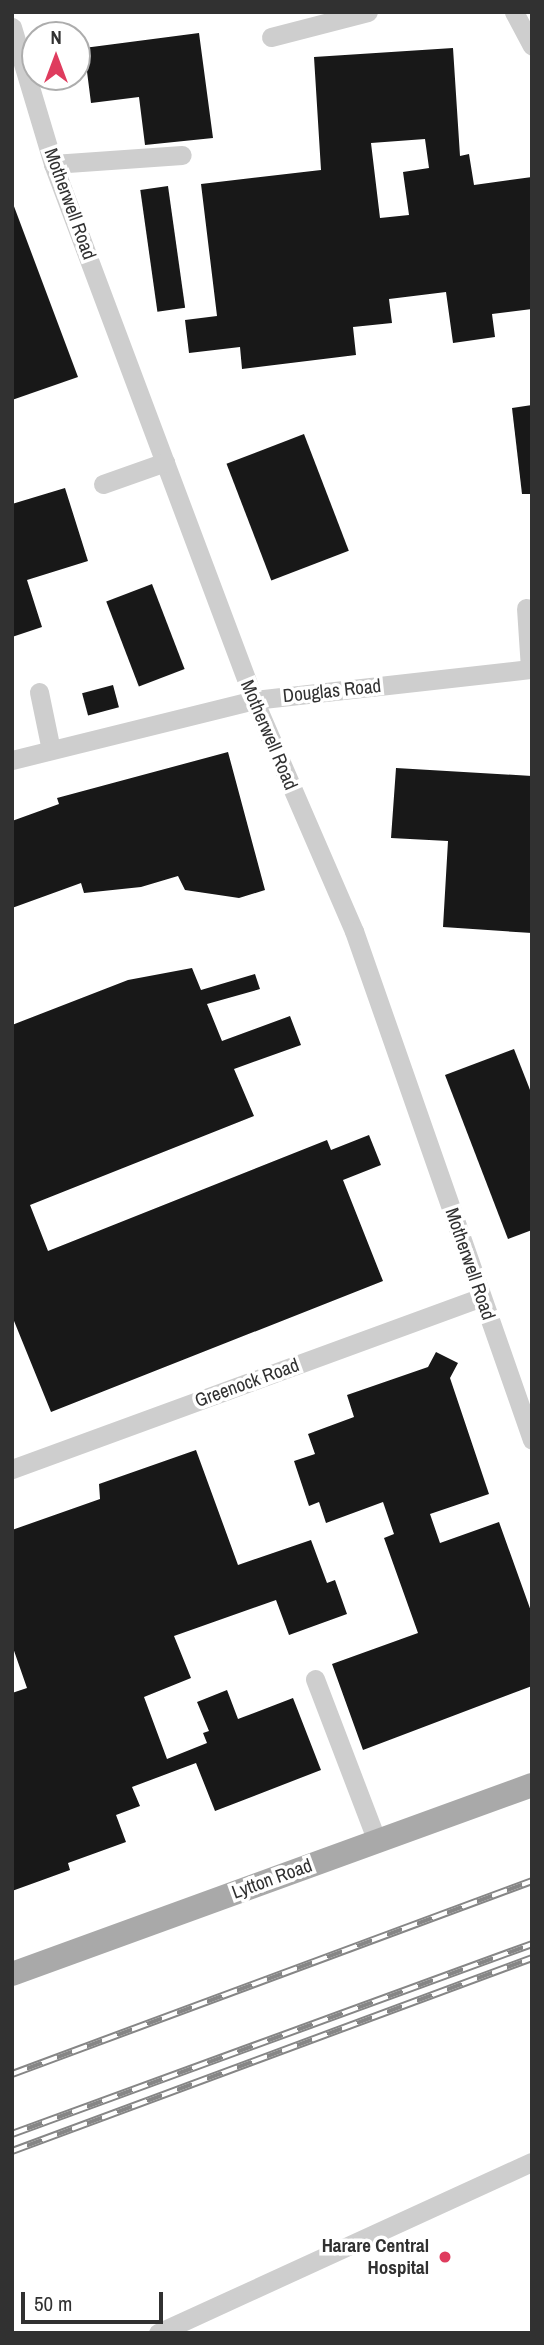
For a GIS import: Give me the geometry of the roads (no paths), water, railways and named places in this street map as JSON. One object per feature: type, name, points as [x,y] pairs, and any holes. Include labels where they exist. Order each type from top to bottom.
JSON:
[{"type":"main road","name":"Lytton Road","points":[[12,1974],[532,1785]]},
{"type":"street","points":[[271,37],[368,12]]},
{"type":"street","points":[[514,12],[532,47]]},
{"type":"street","name":"Motherwell Road","points":[[12,27],[53,164],[254,700],[354,931],[532,1440]]},
{"type":"street","points":[[53,164],[182,155]]},
{"type":"street","points":[[103,484],[165,462]]},
{"type":"street","points":[[526,608],[531,669]]},
{"type":"street","name":"Douglas Road","points":[[12,760],[254,700],[531,669]]},
{"type":"street","points":[[39,692],[51,750]]},
{"type":"street","name":"Greenock Road","points":[[12,1469],[482,1297]]},
{"type":"street","points":[[314,1679],[377,1841]]},
{"type":"street","points":[[158,2333],[532,2162]]},
{"type":"railway","points":[[12,2074],[532,1881]]},
{"type":"railway","points":[[12,2134],[532,1944]]},
{"type":"railway","points":[[12,2151],[532,1958]]},
{"type":"place","name":"Harare Central Hospital","points":[[445,2257]]}]
